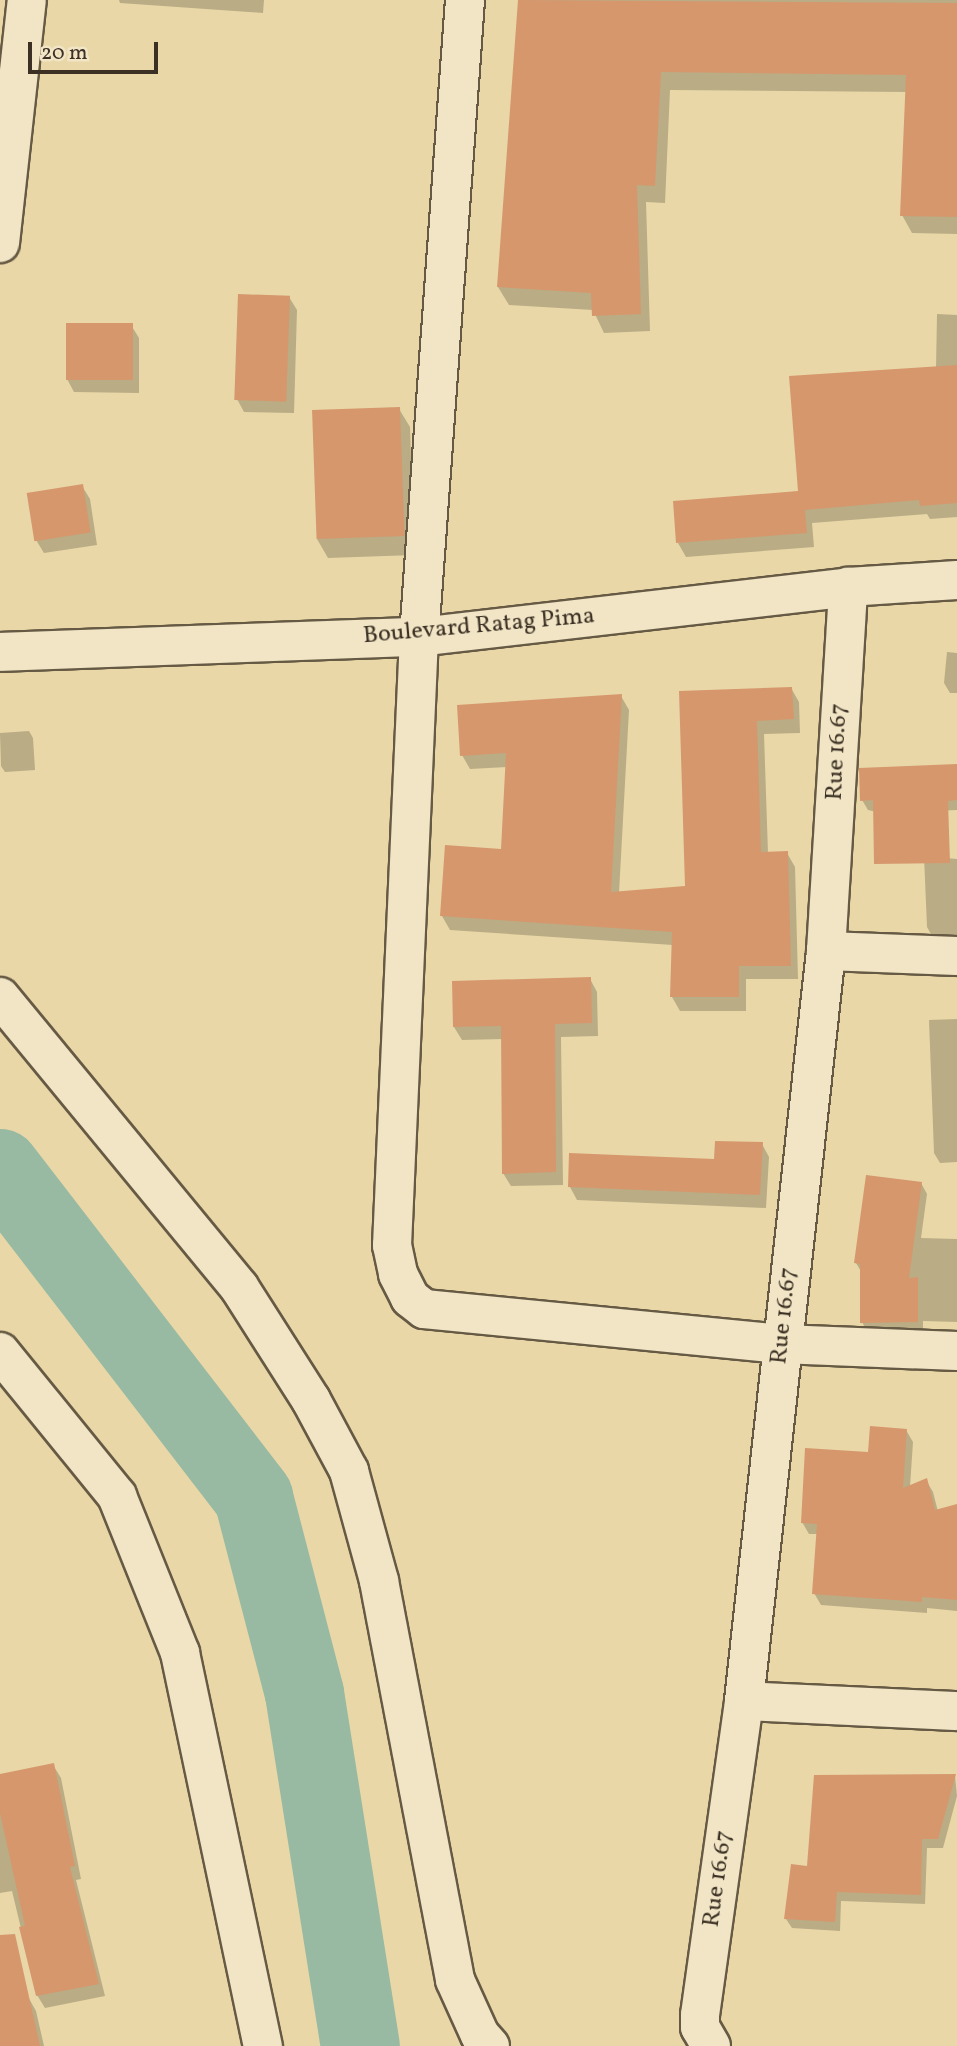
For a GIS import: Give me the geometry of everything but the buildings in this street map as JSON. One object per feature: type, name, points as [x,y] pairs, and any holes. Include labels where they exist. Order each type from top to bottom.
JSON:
[{"type":"street","points":[[0,243],[27,0]]},
{"type":"street","points":[[465,0],[419,637],[392,1245],[398,1274],[410,1298],[424,1309],[781,1344],[957,1351]]},
{"type":"street","name":"Boulevard Ratag Pima","points":[[0,652],[419,637],[848,587],[957,580]]},
{"type":"street","name":"Rue 16.67","points":[[704,2044],[700,2015],[744,1701],[826,951],[848,587]]},
{"type":"street","points":[[826,951],[957,956]]},
{"type":"street","points":[[0,997],[239,1287],[311,1399],[349,1471],[379,1581],[455,1980],[480,2035],[490,2046]]},
{"type":"street","points":[[0,1352],[117,1496],[180,1653],[263,2046]]},
{"type":"street","points":[[744,1701],[957,1711]]},
{"type":"waterway","points":[[0,1168],[253,1497],[304,1693],[360,2046]]}]
